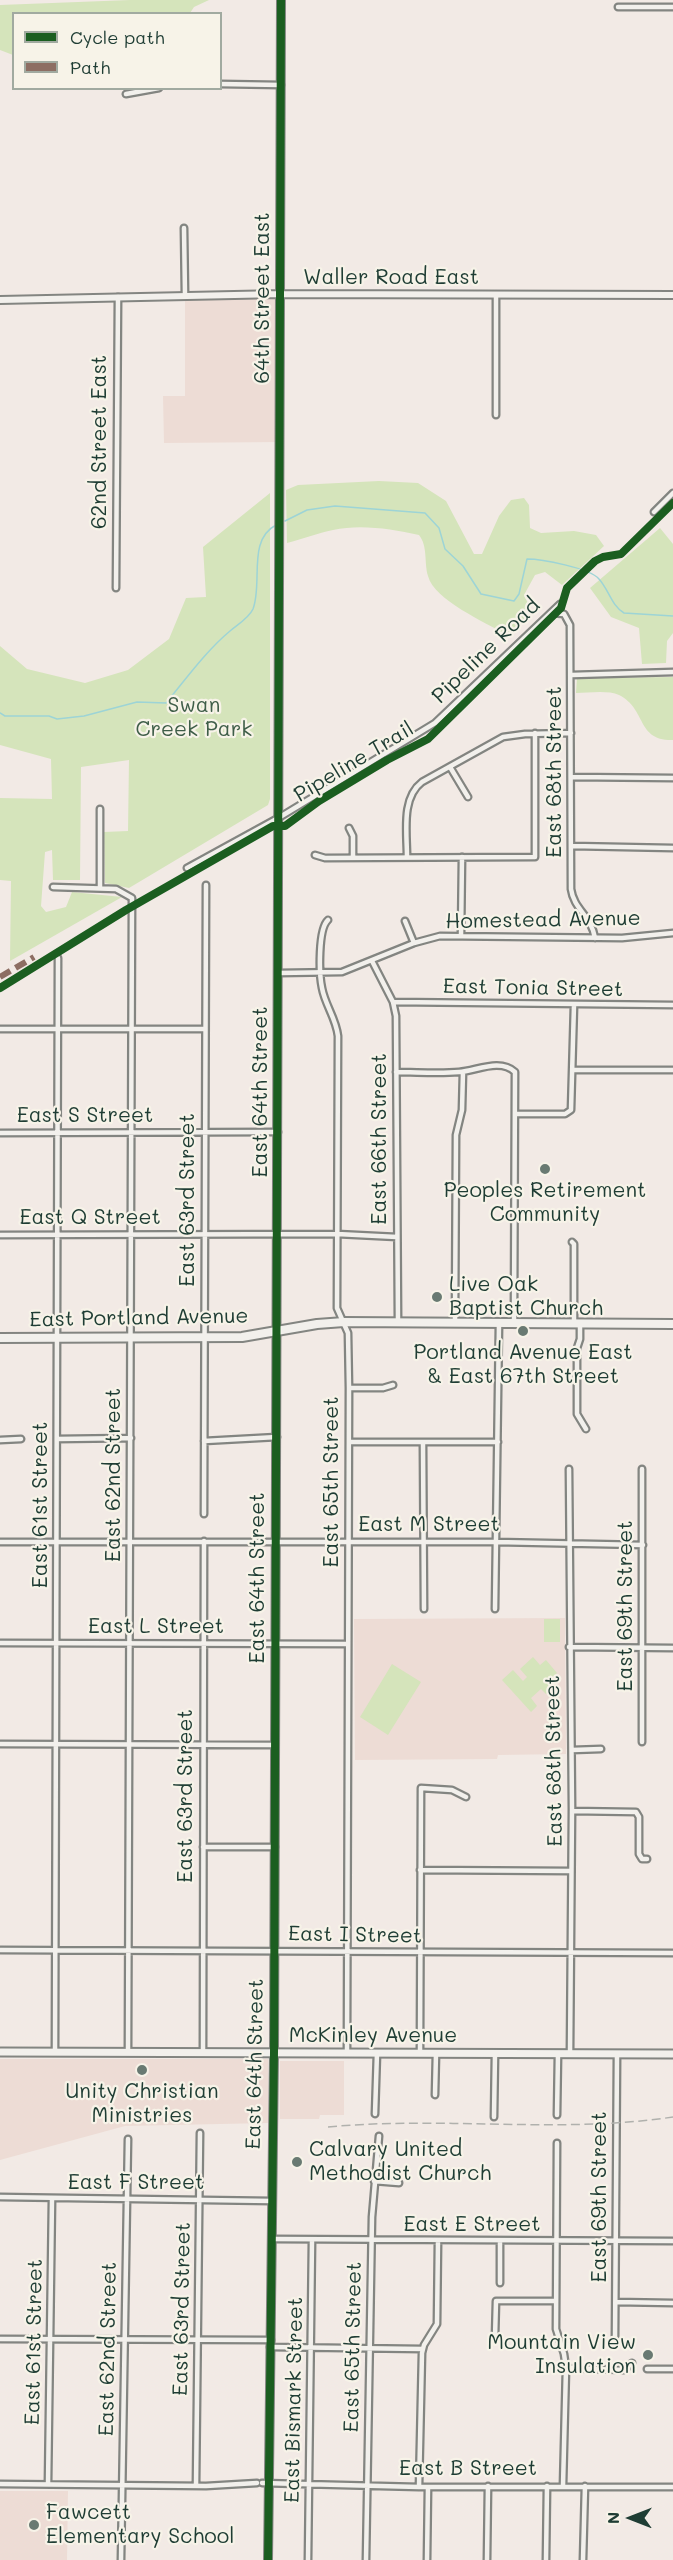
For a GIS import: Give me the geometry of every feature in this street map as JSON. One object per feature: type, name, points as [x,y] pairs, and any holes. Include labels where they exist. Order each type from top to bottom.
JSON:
[{"type":"main road","name":"East Portland Avenue","points":[[0,1338],[242,1337],[317,1324],[344,1322],[673,1324]]},
{"type":"main road","name":"McKinley Avenue","points":[[0,2052],[673,2054]]},
{"type":"street","name":"64th Street East","points":[[280,597],[281,0]]},
{"type":"street","points":[[618,7],[673,7]]},
{"type":"street","points":[[222,84],[281,85]]},
{"type":"street","points":[[126,94],[148,90]]},
{"type":"street","points":[[184,228],[184,295]]},
{"type":"street","name":"Waller Road East","points":[[0,300],[281,294],[673,295]]},
{"type":"street","points":[[496,295],[496,415]]},
{"type":"street","name":"62nd Street East","points":[[116,588],[118,297]]},
{"type":"street","points":[[654,512],[673,493]]},
{"type":"street","name":"East 64th Street","points":[[268,2560],[263,2483],[271,2344],[274,2052],[280,597]]},
{"type":"street","name":"Pipeline Road","points":[[187,868],[280,817],[435,723],[560,604]]},
{"type":"street","name":"East 68th Street","points":[[551,613],[561,613],[568,619],[572,675],[572,897],[593,926],[595,938]]},
{"type":"street","points":[[572,675],[673,672]]},
{"type":"street","points":[[315,855],[325,858],[535,857],[535,733]]},
{"type":"street","points":[[407,857],[408,801],[412,790],[422,782],[503,737],[535,733],[571,734]]},
{"type":"street","points":[[450,767],[468,797]]},
{"type":"street","points":[[572,777],[673,778]]},
{"type":"street","points":[[53,886],[100,887],[100,809]]},
{"type":"street","points":[[349,828],[354,836],[354,858]]},
{"type":"street","points":[[572,846],[673,848]]},
{"type":"street","points":[[461,936],[462,857]]},
{"type":"street","name":"East 63rd Street","points":[[204,1514],[206,885]]},
{"type":"street","name":"East 62nd Street","points":[[100,887],[116,889],[132,898],[129,2052]]},
{"type":"street","name":"East 65th Street","points":[[328,920],[321,933],[321,973],[323,991],[334,1015],[338,1036],[337,1311],[348,1333],[350,1388],[347,2053]]},
{"type":"street","points":[[405,921],[414,943]]},
{"type":"street","name":"Homestead Avenue","points":[[279,973],[342,972],[414,943],[440,936],[595,938],[673,933]]},
{"type":"street","name":"East 61st Street","points":[[55,2052],[58,958]]},
{"type":"street","name":"East 66th Street","points":[[372,961],[393,1002],[396,1016],[398,1322]]},
{"type":"street","name":"East Tonia Street","points":[[393,1002],[673,1005]]},
{"type":"street","points":[[515,1114],[565,1114],[572,1107],[574,1005]]},
{"type":"street","points":[[0,1029],[205,1029]]},
{"type":"street","points":[[396,1072],[462,1072],[481,1067],[505,1067],[515,1072],[514,1324]]},
{"type":"street","points":[[573,1070],[673,1070]]},
{"type":"street","points":[[455,1323],[456,1135],[462,1110],[462,1072]]},
{"type":"street","name":"East S Street","points":[[0,1133],[278,1132]]},
{"type":"street","name":"East Q Street","points":[[0,1235],[337,1233],[396,1238]]},
{"type":"street","points":[[572,1242],[574,1244],[577,1323],[580,1339],[577,1348],[577,1414],[586,1429]]},
{"type":"street","points":[[495,1609],[500,1323]]},
{"type":"street","points":[[350,1388],[383,1388],[393,1385]]},
{"type":"street","points":[[204,1440],[277,1437]]},
{"type":"street","points":[[57,1439],[131,1438]]},
{"type":"street","points":[[0,1440],[21,1439]]},
{"type":"street","points":[[350,1442],[498,1442]]},
{"type":"street","points":[[423,1443],[424,1609]]},
{"type":"street","name":"East 68th Street","points":[[569,1469],[569,1647],[572,1750],[570,2054]]},
{"type":"street","name":"East 69th Street","points":[[642,1469],[642,1742]]},
{"type":"street","name":"East 63rd Street","points":[[203,2051],[204,1541]]},
{"type":"street","name":"East M Street","points":[[0,1542],[570,1542],[643,1545]]},
{"type":"street","name":"East L Street","points":[[0,1643],[348,1644]]},
{"type":"street","points":[[569,1647],[673,1648]]},
{"type":"street","points":[[0,1744],[275,1745]]},
{"type":"street","points":[[572,1750],[601,1749]]},
{"type":"street","points":[[420,2053],[421,1788],[452,1790],[466,1797]]},
{"type":"street","points":[[572,1811],[636,1812],[639,1817],[639,1854],[642,1859],[647,1859]]},
{"type":"street","points":[[203,1847],[275,1847]]},
{"type":"street","points":[[420,1870],[572,1871]]},
{"type":"street","name":"East I Street","points":[[0,1950],[673,1953]]},
{"type":"street","points":[[375,2114],[377,2053]]},
{"type":"street","points":[[435,2053],[435,2095]]},
{"type":"street","points":[[494,2117],[495,2054]]},
{"type":"street","points":[[557,2115],[558,2054]]},
{"type":"street","name":"East 69th Street","points":[[615,2341],[617,2054]]},
{"type":"street","name":"East 63rd Street","points":[[196,2486],[200,2133]]},
{"type":"street","name":"East 65th Street","points":[[366,2560],[371,2241],[379,2136]]},
{"type":"street","name":"East 62nd Street","points":[[122,2560],[128,2139]]},
{"type":"street","points":[[557,2143],[556,2334],[564,2354],[566,2368],[563,2486]]},
{"type":"street","points":[[374,2181],[399,2184]]},
{"type":"street","name":"East F Street","points":[[0,2198],[272,2200]]},
{"type":"street","name":"East 61st Street","points":[[48,2484],[52,2199]]},
{"type":"street","name":"East E Street","points":[[272,2239],[500,2242],[673,2241]]},
{"type":"street","name":"East Bismark Street","points":[[308,2560],[312,2240]]},
{"type":"street","points":[[419,2487],[423,2349],[437,2324],[438,2241]]},
{"type":"street","points":[[500,2242],[500,2283]]},
{"type":"street","points":[[495,2338],[496,2301],[556,2301]]},
{"type":"street","points":[[616,2302],[673,2303]]},
{"type":"street","points":[[0,2339],[198,2340],[310,2347],[423,2349]]},
{"type":"street","points":[[566,2368],[624,2370],[632,2363]]},
{"type":"street","points":[[646,2369],[673,2369]]},
{"type":"street","name":"East B Street","points":[[0,2484],[196,2486],[263,2483],[419,2487],[673,2487]]},
{"type":"street","points":[[487,2560],[488,2486]]},
{"type":"street","points":[[546,2560],[547,2486]]},
{"type":"street","points":[[583,2560],[585,2486]]},
{"type":"street","points":[[427,2560],[428,2487]]},
{"type":"shaded area","points":[[281,294],[281,442],[164,443],[163,396],[185,396],[185,295]]},
{"type":"shaded area","points":[[565,1618],[566,1754],[498,1755],[497,1759],[355,1760],[354,1619]]},
{"type":"shaded area","points":[[0,2059],[268,2059],[268,2123],[125,2126],[0,2160]]},
{"type":"shaded area","points":[[280,2061],[344,2061],[344,2115],[320,2115],[319,2119],[280,2119]]},
{"type":"shaded area","name":"Fawcett Elementary School","points":[[0,2491],[68,2491],[67,2560],[0,2560]]},
{"type":"green space","points":[[130,0],[209,0],[194,7],[191,12],[12,12],[12,55],[0,50],[0,5]]},
{"type":"green space","points":[[379,481],[418,483],[446,501],[474,554],[482,554],[499,516],[511,500],[524,498],[529,505],[530,528],[541,533],[574,531],[596,535],[604,546],[562,585],[545,572],[535,575],[524,595],[532,612],[507,635],[450,602],[432,585],[427,571],[424,544],[419,535],[387,529],[354,527],[327,531],[287,543],[286,490],[298,485]]},
{"type":"green space","name":"Swan Creek Park","points":[[270,493],[270,799],[268,805],[129,888],[105,883],[104,832],[128,831],[129,760],[81,767],[80,880],[53,880],[52,850],[45,852],[41,906],[46,912],[66,907],[72,892],[122,897],[10,961],[11,881],[0,880],[0,798],[52,799],[51,759],[0,745],[0,646],[27,669],[85,683],[128,670],[169,639],[186,598],[206,597],[203,547]]},
{"type":"green space","points":[[660,528],[673,544],[673,633],[667,641],[666,663],[642,664],[639,628],[611,617],[590,588]]},
{"type":"green space","points":[[673,677],[673,740],[661,739],[647,730],[634,708],[619,695],[604,692],[576,693],[577,678]]},
{"type":"green space","points":[[544,1619],[560,1619],[560,1642],[544,1642]]},
{"type":"green space","points":[[533,1657],[540,1665],[546,1660],[557,1673],[550,1679],[556,1685],[546,1694],[541,1689],[531,1698],[537,1706],[531,1712],[502,1680],[513,1670],[523,1681],[527,1677],[520,1669]]},
{"type":"green space","points":[[392,1664],[421,1682],[388,1735],[360,1717]]},
{"type":"waterway","points":[[285,521],[307,510],[335,506],[425,513],[439,528],[445,549],[463,566],[481,594],[514,601],[519,594],[527,559],[534,559],[554,562],[594,575],[602,583],[616,606],[624,613],[673,616]]},
{"type":"waterway","points":[[0,713],[5,716],[49,716],[57,719],[84,716],[137,702],[166,703],[213,647],[253,609],[256,599],[259,551],[267,532],[276,525]]},
{"type":"railway","points":[[328,2127],[414,2123],[587,2124],[673,2117]]},
{"type":"marked path","points":[[0,977],[34,957]]},
{"type":"cycle path","name":"Pipeline Trail","points":[[268,2560],[274,2052],[281,0]]},
{"type":"cycle path","name":"Pipeline Trail","points":[[0,988],[126,910],[273,826],[285,826],[319,801],[387,760],[428,739],[561,608],[567,588],[595,561],[621,554],[673,503]]},
{"type":"place","name":"Peoples Retirement Community","points":[[545,1169]]},
{"type":"place","name":"Live Oak Baptist Church","points":[[437,1297]]},
{"type":"place","name":"Portland Avenue East & East 67th Street","points":[[523,1331]]},
{"type":"place","name":"Unity Christian Ministries","points":[[142,2070]]},
{"type":"place","name":"Calvary United Methodist Church","points":[[297,2162]]},
{"type":"place","name":"Mountain View Insulation","points":[[648,2355]]},
{"type":"place","name":"Fawcett Elementary School","points":[[34,2525]]}]
